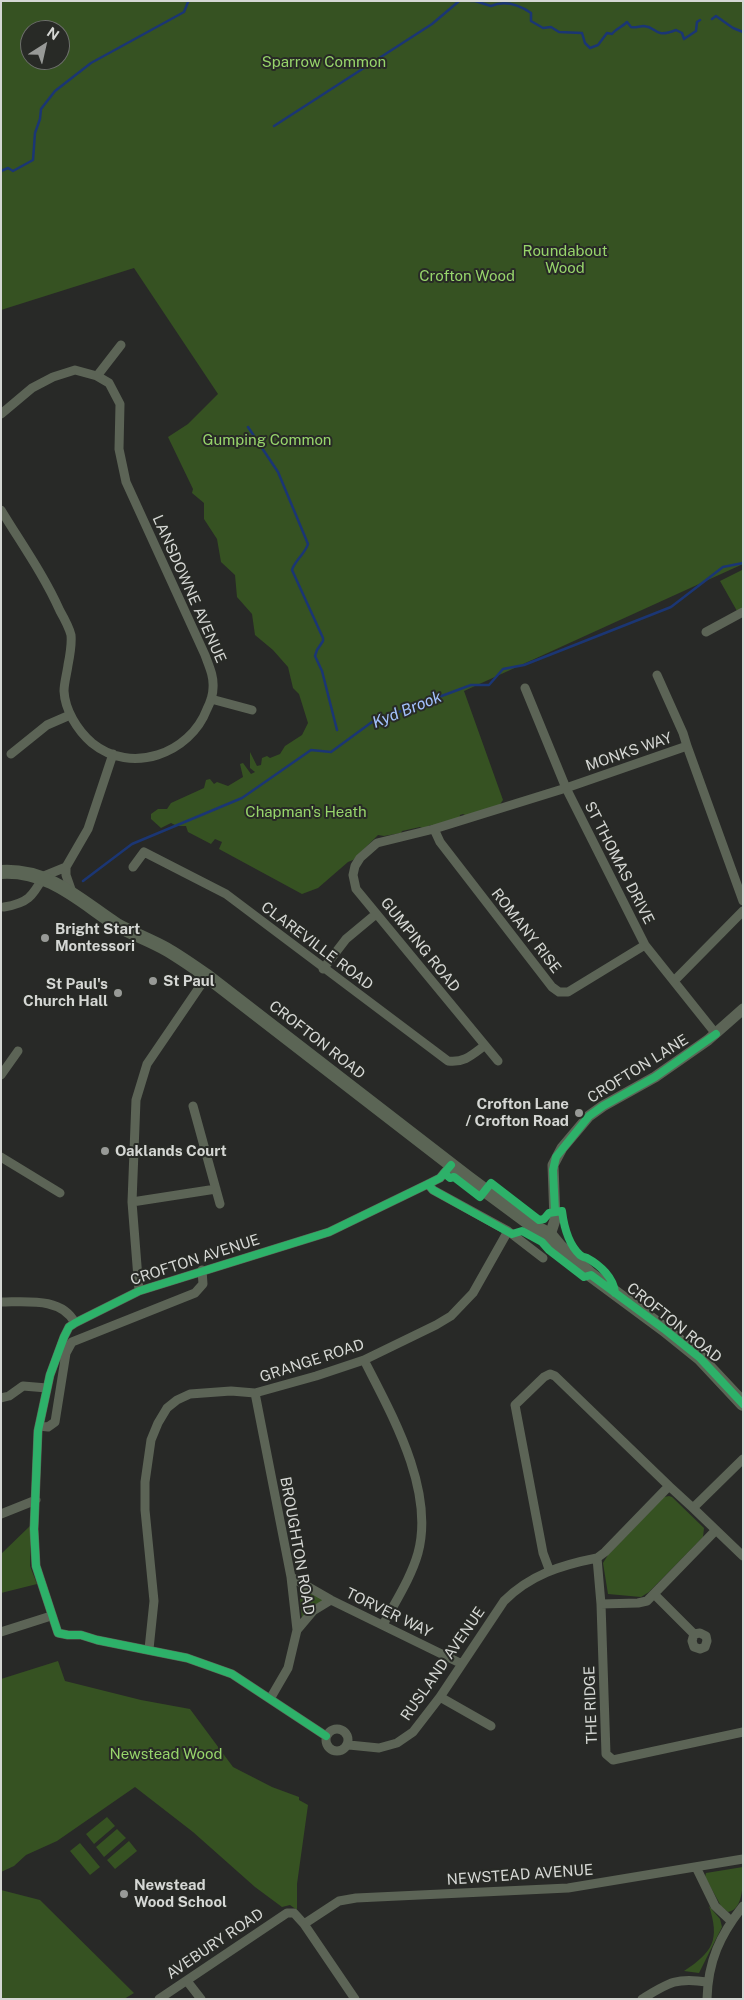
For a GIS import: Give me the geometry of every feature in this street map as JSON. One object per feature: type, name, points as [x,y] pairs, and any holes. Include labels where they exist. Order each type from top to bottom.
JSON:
[{"type":"main road","name":"CROFTON ROAD","points":[[1,872],[18,871],[30,873],[61,886],[119,926],[166,949],[207,976],[451,1165],[533,1226],[550,1236],[591,1275],[700,1358],[743,1404]]},
{"type":"street","points":[[1,414],[32,388],[53,377],[75,370],[97,376],[122,345]]},
{"type":"street","name":"LANSDOWNE AVENUE","points":[[70,715],[92,743],[113,754],[141,759],[170,752],[185,742],[198,728],[211,699],[213,688],[212,676],[205,655],[126,482],[119,449],[120,404],[108,384],[97,376]]},
{"type":"street","points":[[1,510],[53,593],[71,634],[64,690],[70,715],[48,725],[11,754]]},
{"type":"street","points":[[706,632],[743,612]]},
{"type":"street","points":[[657,675],[687,746]]},
{"type":"street","name":"ST THOMAS DRIVE","points":[[525,688],[566,788],[645,944],[716,1034]]},
{"type":"street","points":[[211,699],[252,710]]},
{"type":"street","name":"MONKS WAY","points":[[566,788],[687,746],[743,901]]},
{"type":"street","points":[[73,895],[66,875],[66,867],[88,829],[113,754]]},
{"type":"street","points":[[434,829],[566,788]]},
{"type":"street","name":"GUMPING ROAD","points":[[434,829],[377,843],[360,858],[355,866],[353,875],[356,889],[498,1061]]},
{"type":"street","name":"ROMANY RISE","points":[[434,829],[440,842],[552,987],[560,992],[568,992],[645,944]]},
{"type":"street","name":"CLAREVILLE ROAD","points":[[133,867],[144,852],[226,894],[448,1061],[457,1062],[467,1059],[484,1046]]},
{"type":"street","points":[[4,907],[22,904],[38,888],[47,874],[66,867]]},
{"type":"street","points":[[674,981],[743,911]]},
{"type":"street","points":[[323,968],[346,939],[376,914]]},
{"type":"street","points":[[139,1291],[132,1202],[136,1100],[147,1064],[207,976]]},
{"type":"street","name":"CROFTON LANE","points":[[550,1236],[555,1220],[553,1165],[556,1157],[589,1116],[655,1076],[716,1034],[743,1009]]},
{"type":"street","points":[[1,1075],[18,1051]]},
{"type":"street","points":[[193,1106],[220,1204]]},
{"type":"street","points":[[1,1157],[60,1193]]},
{"type":"street","name":"CROFTON AVENUE","points":[[75,1323],[139,1291],[329,1232],[440,1178],[451,1165]]},
{"type":"street","points":[[428,1184],[433,1190],[508,1231],[543,1258]]},
{"type":"street","points":[[132,1202],[216,1189]]},
{"type":"street","name":"GRANGE ROAD","points":[[149,1649],[154,1601],[145,1510],[145,1482],[151,1440],[158,1423],[168,1408],[176,1400],[190,1394],[231,1391],[255,1394],[364,1360],[436,1326],[451,1316],[473,1292],[508,1231]]},
{"type":"street","name":"CROFTON AVENUE","points":[[39,1426],[48,1427],[55,1422],[66,1353],[72,1342],[195,1293],[203,1284],[204,1276],[202,1270]]},
{"type":"street","points":[[1,1302],[31,1302],[55,1305],[71,1314],[75,1323],[64,1337],[46,1388],[39,1426],[34,1530],[36,1566],[51,1616],[1,1632]]},
{"type":"street","points":[[364,1360],[386,1403],[406,1450],[418,1488],[423,1524],[418,1555],[383,1625]]},
{"type":"street","points":[[549,1569],[543,1553],[515,1405],[544,1376],[550,1374],[555,1376],[743,1556]]},
{"type":"street","points":[[1,1398],[9,1396],[23,1386],[46,1388]]},
{"type":"street","name":"BROUGHTON ROAD","points":[[255,1394],[291,1578],[297,1630],[288,1668],[270,1699]]},
{"type":"street","points":[[693,1508],[743,1459]]},
{"type":"street","points":[[669,1486],[597,1558],[601,1604],[647,1601],[655,1595],[716,1530]]},
{"type":"street","points":[[1,1514],[36,1500]]},
{"type":"street","name":"RUSLAND AVENUE","points":[[51,1616],[58,1632],[68,1635],[81,1635],[187,1658],[232,1674],[326,1736],[326,1744],[332,1750],[338,1751],[349,1745],[380,1748],[397,1744],[413,1732],[440,1697],[504,1600],[516,1589],[549,1569],[597,1558]]},
{"type":"street","name":"TORVER WAY","points":[[291,1578],[462,1664]]},
{"type":"street","points":[[655,1595],[694,1634]]},
{"type":"street","name":"TORVER WAY","points":[[297,1630],[313,1611],[332,1600]]},
{"type":"street","name":"THE RIDGE","points":[[601,1604],[606,1754],[613,1760],[743,1732]]},
{"type":"street","points":[[440,1697],[491,1726]]},
{"type":"street","points":[[326,1736],[330,1731],[338,1729],[345,1731],[349,1738],[349,1745]]},
{"type":"street","name":"NEWSTEAD AVENUE","points":[[304,1924],[339,1901],[356,1898],[568,1888],[743,1859]]},
{"type":"street","points":[[696,1867],[715,1906],[731,1921]]},
{"type":"street","points":[[707,1999],[713,1956],[731,1921],[743,1906]]},
{"type":"street","name":"AVEBURY ROAD","points":[[159,1999],[287,1912],[294,1913],[304,1924]]},
{"type":"street","points":[[304,1924],[355,1999]]},
{"type":"street","points":[[642,1999],[675,1981],[689,1979],[708,1982]]},
{"type":"street","points":[[187,1981],[201,1999]]},
{"type":"green space","name":"Crofton Wood","points":[[1,1],[743,1],[743,564],[464,691],[503,800],[498,807],[467,816],[463,814],[460,815],[459,820],[433,827],[430,825],[424,829],[420,827],[402,831],[401,833],[384,836],[378,835],[353,860],[348,862],[318,888],[302,894],[219,849],[222,842],[215,839],[211,844],[188,832],[186,826],[177,826],[171,823],[161,828],[151,819],[151,814],[158,809],[167,809],[171,803],[204,788],[206,780],[210,779],[214,784],[217,782],[228,786],[243,777],[240,764],[243,763],[251,774],[255,772],[250,768],[250,752],[257,766],[261,765],[262,758],[267,756],[270,758],[280,754],[285,746],[302,735],[308,723],[299,694],[293,688],[288,667],[273,650],[255,635],[252,614],[237,597],[235,575],[221,562],[217,539],[204,519],[204,503],[192,493],[193,489],[168,437],[188,424],[218,394],[134,268],[1,310]]},
{"type":"green space","points":[[742,570],[743,608],[737,611],[720,581]]},
{"type":"green space","points":[[669,1496],[704,1528],[703,1537],[649,1592],[641,1597],[608,1594],[603,1563],[608,1555],[664,1497]]},
{"type":"green space","points":[[31,1525],[30,1566],[37,1584],[1,1593],[1,1554]]},
{"type":"green space","points":[[299,1587],[324,1600],[302,1620]]},
{"type":"green space","name":"Newstead Wood","points":[[58,1661],[65,1681],[141,1700],[190,1709],[233,1767],[272,1787],[299,1797],[299,1800],[308,1805],[297,1884],[297,1910],[290,1905],[282,1907],[255,1887],[193,1832],[135,1787],[57,1841],[26,1855],[14,1866],[1,1872],[1,1679]]},
{"type":"green space","points":[[107,1817],[115,1826],[94,1844],[86,1834]]},
{"type":"green space","points":[[117,1829],[126,1838],[104,1857],[96,1847]]},
{"type":"green space","points":[[129,1841],[137,1851],[115,1869],[107,1860]]},
{"type":"green space","points":[[80,1843],[100,1867],[90,1875],[70,1851]]},
{"type":"green space","points":[[743,1867],[740,1901],[733,1910],[728,1912],[721,1906],[705,1877],[706,1873]]},
{"type":"green space","points":[[1,1890],[40,1900],[134,1993],[124,1999],[1,1999]]},
{"type":"green space","points":[[709,1906],[720,1919],[722,1927],[699,1973],[684,1971],[702,1958],[711,1944],[714,1928]]},
{"type":"waterway","points":[[274,126],[432,24],[458,2],[456,1]]},
{"type":"waterway","points":[[475,1],[491,6],[507,3],[522,8],[531,13],[531,21],[543,28],[551,27],[559,32],[582,33],[585,43],[590,48],[598,45],[607,33],[612,34],[627,22],[631,27],[644,26],[659,33],[676,30],[682,33],[684,39],[696,31],[697,22],[700,20]]},
{"type":"waterway","points":[[1,171],[8,168],[13,171],[33,160],[35,133],[41,109],[55,91],[91,63],[184,12],[188,2]]},
{"type":"waterway","points":[[712,19],[716,16],[733,28],[743,32]]},
{"type":"waterway","points":[[248,427],[278,472],[308,544],[292,570],[323,638],[315,656],[322,671],[337,730]]},
{"type":"waterway","name":"Kyd Brook","points":[[83,881],[132,844],[242,798],[311,750],[331,752],[372,722],[471,685],[489,685],[503,669],[524,665],[671,607],[723,567],[743,563]]},
{"type":"cycle path","points":[[555,1212],[553,1170],[556,1157],[589,1116],[655,1077],[716,1034]]},
{"type":"cycle path","points":[[326,1736],[232,1674],[187,1658],[81,1635],[58,1633],[36,1566],[34,1529],[38,1431],[50,1375],[64,1337],[69,1327],[75,1323],[139,1291],[329,1232],[440,1178],[451,1165]]},
{"type":"cycle path","points":[[444,1173],[450,1178],[454,1177],[480,1197],[491,1183],[539,1220],[544,1219],[549,1213],[562,1211],[565,1229],[572,1246],[580,1255],[592,1261],[606,1272],[612,1282],[615,1293]]},
{"type":"cycle path","points":[[428,1184],[433,1190],[512,1234],[522,1231],[542,1242],[549,1250],[584,1277],[591,1275],[700,1358],[743,1404]]},
{"type":"place","name":"Bright Start Montessori","points":[[45,938]]},
{"type":"place","name":"St Paul","points":[[153,981]]},
{"type":"place","name":"St Paul's Church Hall","points":[[118,993]]},
{"type":"place","name":"Crofton Lane / Crofton Road","points":[[579,1113]]},
{"type":"place","name":"Oaklands Court","points":[[105,1151]]},
{"type":"place","name":"Newstead Wood School","points":[[124,1894]]},
{"type":"park label","name":"Sparrow Common","points":[[324,62]]},
{"type":"park label","name":"Roundabout Wood","points":[[565,260]]},
{"type":"park label","name":"Gumping Common","points":[[267,440]]},
{"type":"park label","name":"Chapman's Heath","points":[[306,812]]}]
